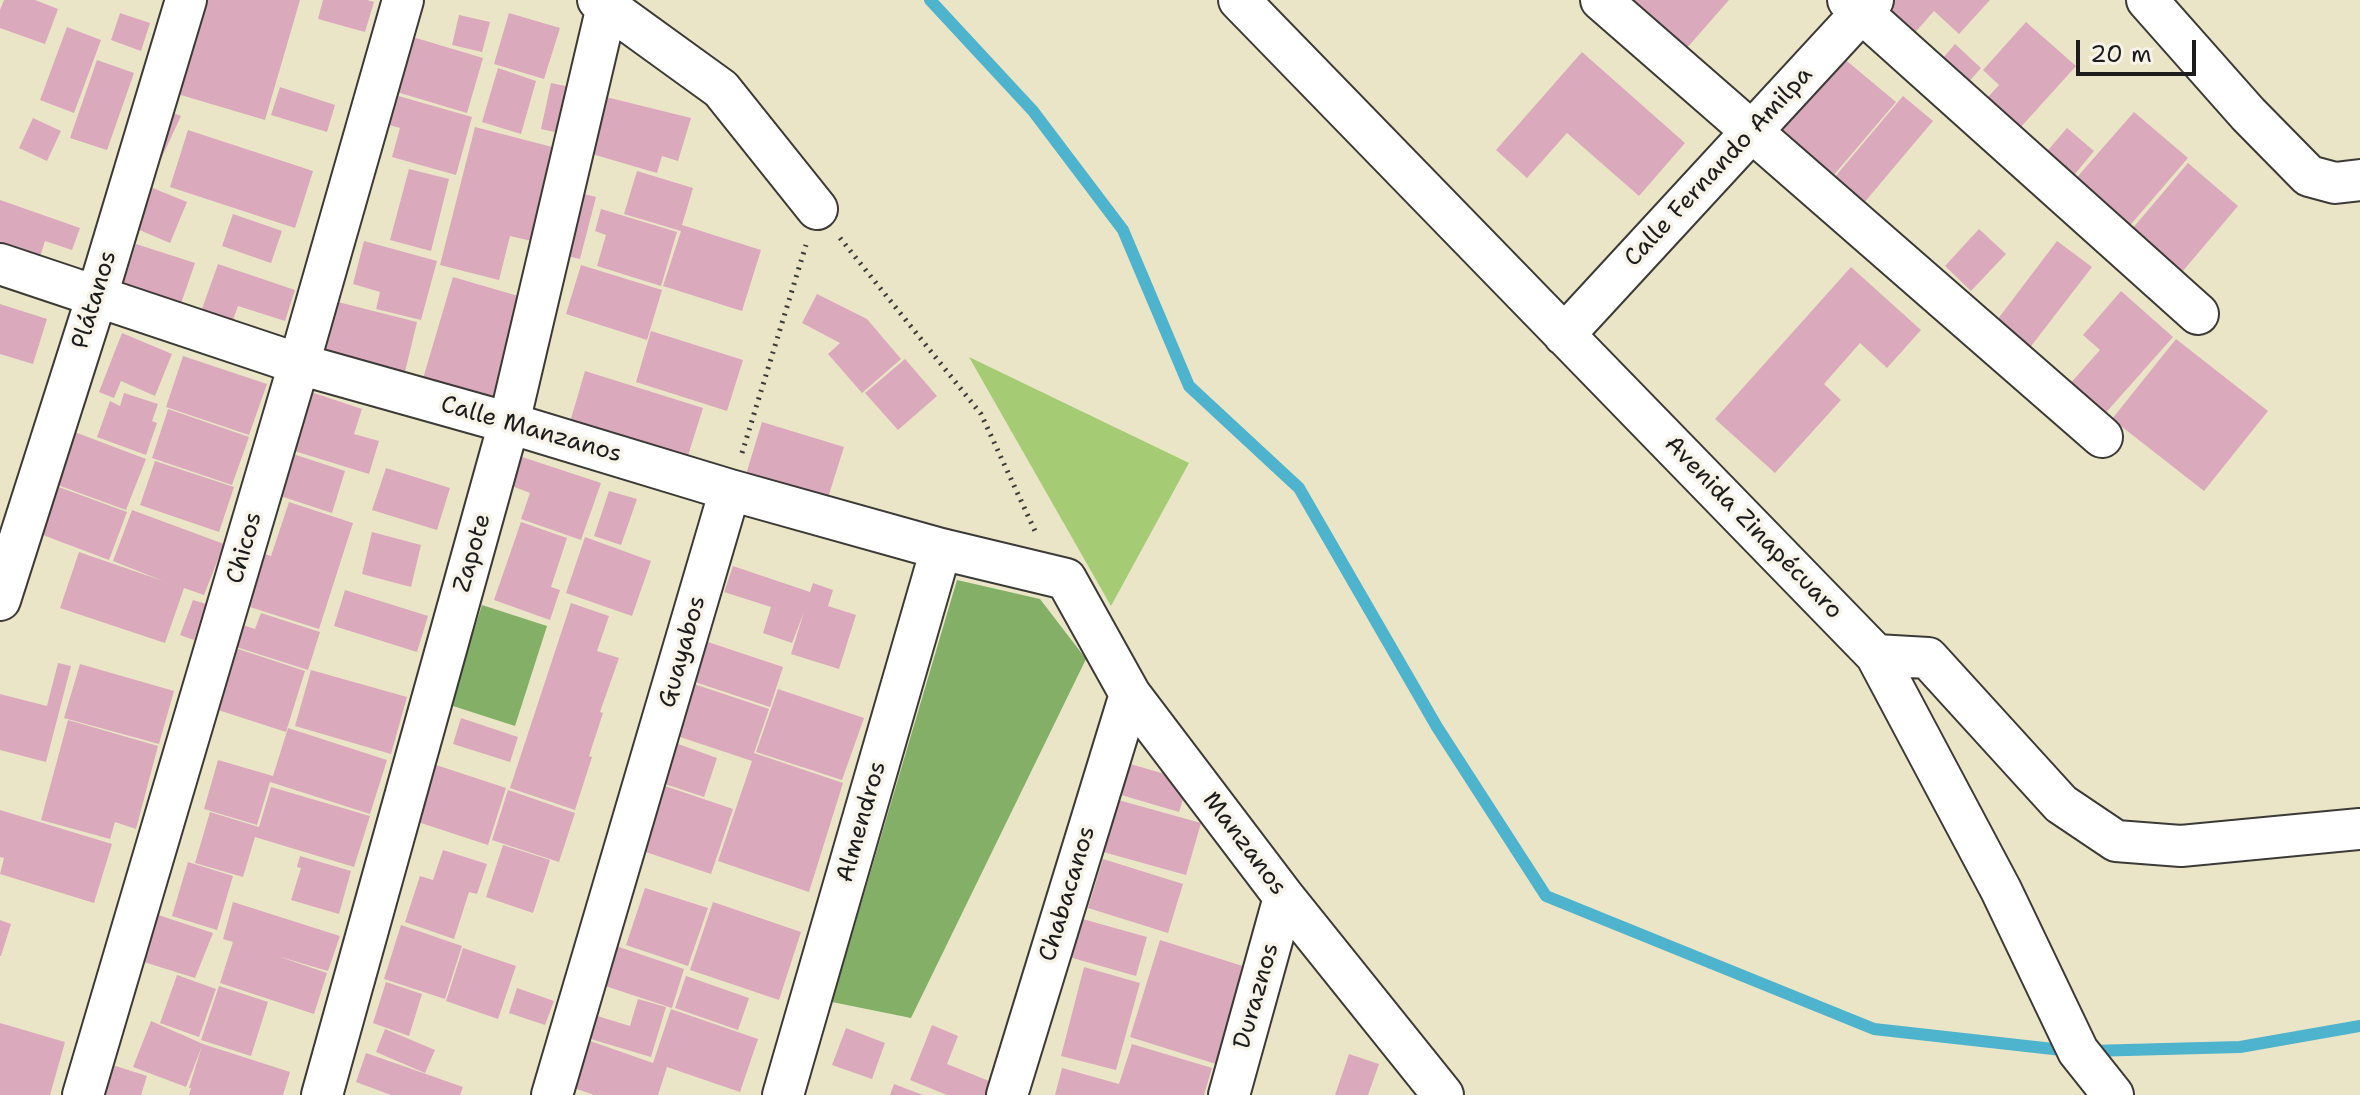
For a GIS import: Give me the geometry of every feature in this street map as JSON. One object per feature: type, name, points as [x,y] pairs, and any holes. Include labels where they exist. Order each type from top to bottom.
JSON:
[{"type":"street","name":"Plátanos","points":[[0,600],[97,296],[186,0]]},
{"type":"street","name":"Chicos","points":[[83,1095],[403,0]]},
{"type":"street","name":"Avenida Zinapécuaro","points":[[1239,0],[1876,655],[2001,890],[2078,1051],[2113,1095]]},
{"type":"street","points":[[1601,0],[2102,437]]},
{"type":"street","points":[[2147,0],[2248,114],[2309,176],[2335,183],[2360,180]]},
{"type":"street","points":[[602,3],[721,89],[817,209]]},
{"type":"street","name":"Zapote","points":[[322,1095],[509,423],[602,3]]},
{"type":"street","name":"Calle Fernando Amilpa","points":[[1564,335],[1752,131],[1861,4]]},
{"type":"street","points":[[1861,4],[2198,314]]},
{"type":"street","name":"Calle Manzanos","points":[[0,264],[299,364],[730,490],[941,549],[1066,579]]},
{"type":"street","name":"Guayabos","points":[[552,1095],[730,490]]},
{"type":"street","name":"Almendros","points":[[783,1095],[941,549]]},
{"type":"street","name":"Manzanos","points":[[1066,579],[1130,694],[1284,897],[1442,1095]]},
{"type":"street","points":[[1876,655],[1928,658],[2061,804],[2116,841],[2181,846],[2360,829]]},
{"type":"street","name":"Chabacanos","points":[[1007,1095],[1130,694]]},
{"type":"street","name":"Duraznos","points":[[1229,1095],[1284,897]]},
{"type":"path","points":[[730,490],[817,209]]},
{"type":"path","points":[[817,209],[981,414],[1038,537],[1066,579]]},
{"type":"green space","points":[[969,357],[1189,463],[1111,606]]},
{"type":"green space","points":[[957,580],[1040,599],[1086,659],[911,1018],[832,1002]]},
{"type":"green space","points":[[482,605],[547,626],[515,726],[450,705]]},
{"type":"building","points":[[4,0],[35,0],[58,9],[45,44],[0,28],[0,10]]},
{"type":"building","points":[[191,0],[300,0],[265,120],[164,90]]},
{"type":"building","points":[[323,0],[374,2],[365,32],[318,19]]},
{"type":"building","points":[[1629,0],[1729,0],[1686,49]]},
{"type":"building","points":[[1885,0],[1990,0],[1959,34],[1934,11],[1904,45]]},
{"type":"building","points":[[120,13],[150,23],[141,51],[111,40]]},
{"type":"building","points":[[509,13],[560,28],[544,79],[494,64]]},
{"type":"building","points":[[459,15],[490,22],[482,52],[452,45]]},
{"type":"building","points":[[2026,22],[2076,66],[2011,138],[1978,108],[1999,85],[1983,70]]},
{"type":"building","points":[[67,27],[101,40],[74,113],[40,100]]},
{"type":"building","points":[[406,35],[483,58],[467,113],[390,90]]},
{"type":"building","points":[[1955,44],[1981,68],[1958,94],[1932,71]]},
{"type":"building","points":[[1582,52],[1685,143],[1639,196],[1567,133],[1527,178],[1496,150]]},
{"type":"building","points":[[1842,57],[1896,102],[1827,183],[1774,139]]},
{"type":"building","points":[[97,60],[134,73],[107,150],[70,138]]},
{"type":"building","points":[[498,68],[536,81],[521,134],[482,122]]},
{"type":"building","points":[[551,83],[579,89],[568,135],[541,129]]},
{"type":"building","points":[[280,87],[335,105],[327,132],[271,115]]},
{"type":"building","points":[[388,93],[472,117],[456,175],[392,157],[400,128],[379,122]]},
{"type":"building","points":[[598,95],[691,118],[678,161],[662,156],[657,173],[585,152]]},
{"type":"building","points":[[1903,96],[1933,121],[1858,210],[1828,185]]},
{"type":"building","points":[[166,110],[181,116],[161,159],[146,153]]},
{"type":"building","points":[[2134,112],[2188,158],[2120,237],[2065,191]]},
{"type":"building","points":[[33,118],[61,131],[47,161],[19,148]]},
{"type":"building","points":[[475,127],[560,149],[536,242],[510,236],[499,280],[440,265]]},
{"type":"building","points":[[2067,128],[2094,151],[2065,186],[2037,163]]},
{"type":"building","points":[[188,130],[313,171],[295,228],[170,187]]},
{"type":"building","points":[[2188,163],[2238,206],[2171,285],[2121,242]]},
{"type":"building","points":[[409,169],[449,179],[431,251],[390,240]]},
{"type":"building","points":[[637,171],[693,188],[682,225],[761,250],[742,311],[663,286],[681,231],[624,214]]},
{"type":"building","points":[[148,186],[187,202],[170,243],[130,226]]},
{"type":"building","points":[[576,192],[596,197],[580,259],[559,254]]},
{"type":"building","points":[[0,200],[80,228],[72,250],[45,241],[36,269],[0,256]]},
{"type":"building","points":[[601,209],[677,232],[661,286],[597,266],[606,235],[595,231]]},
{"type":"building","points":[[233,214],[282,231],[271,263],[222,246]]},
{"type":"building","points":[[1979,229],[2006,254],[1971,291],[1945,266]]},
{"type":"building","points":[[364,241],[437,261],[421,320],[376,309],[380,292],[353,284]]},
{"type":"building","points":[[2057,241],[2092,267],[2022,358],[1988,332]]},
{"type":"building","points":[[136,244],[195,263],[177,315],[119,296]]},
{"type":"building","points":[[218,264],[295,290],[285,321],[238,306],[228,334],[197,323]]},
{"type":"building","points":[[581,265],[662,290],[647,340],[566,314]]},
{"type":"building","points":[[1851,267],[1921,330],[1887,368],[1860,343],[1824,384],[1841,400],[1775,473],[1715,419]]},
{"type":"building","points":[[453,277],[525,298],[495,403],[422,382]]},
{"type":"building","points":[[2121,291],[2173,337],[2103,416],[2068,386],[2100,350],[2083,335]]},
{"type":"building","points":[[817,294],[867,319],[901,359],[862,393],[828,354],[840,343],[802,323]]},
{"type":"building","points":[[326,299],[417,322],[404,376],[312,353]]},
{"type":"building","points":[[0,304],[47,319],[33,364],[0,354]]},
{"type":"building","points":[[651,331],[743,360],[727,411],[636,382]]},
{"type":"building","points":[[122,333],[172,354],[155,396],[121,381],[114,398],[99,392]]},
{"type":"building","points":[[2176,339],[2268,411],[2204,491],[2112,419]]},
{"type":"building","points":[[183,356],[267,384],[249,435],[166,407]]},
{"type":"building","points":[[905,359],[937,396],[898,430],[865,393]]},
{"type":"building","points":[[585,371],[703,408],[685,465],[568,429]]},
{"type":"building","points":[[296,387],[362,409],[354,434],[379,441],[369,474],[278,446]]},
{"type":"building","points":[[124,393],[158,404],[152,421],[157,423],[146,455],[97,437],[110,401],[120,406]]},
{"type":"building","points":[[168,409],[249,437],[232,485],[152,458]]},
{"type":"building","points":[[762,422],[844,447],[825,507],[744,481]]},
{"type":"building","points":[[64,428],[146,459],[126,510],[44,480]]},
{"type":"building","points":[[278,449],[345,471],[332,513],[265,491]]},
{"type":"building","points":[[522,457],[601,483],[581,540],[521,519],[530,493],[512,486]]},
{"type":"building","points":[[155,461],[234,487],[219,532],[140,505]]},
{"type":"building","points":[[386,468],[450,488],[437,530],[372,510]]},
{"type":"building","points":[[45,482],[127,512],[109,560],[27,529]]},
{"type":"building","points":[[609,491],[637,499],[621,545],[594,536]]},
{"type":"building","points":[[289,502],[353,523],[319,629],[231,601],[248,549],[271,556]]},
{"type":"building","points":[[132,510],[224,544],[204,595],[184,588],[165,643],[60,608],[79,552],[163,581],[113,561]]},
{"type":"building","points":[[521,522],[567,538],[551,587],[560,590],[550,620],[494,600]]},
{"type":"building","points":[[372,532],[421,545],[411,587],[362,574]]},
{"type":"building","points":[[585,537],[651,561],[632,616],[566,593]]},
{"type":"building","points":[[733,566],[810,592],[813,583],[833,590],[828,606],[856,615],[839,669],[791,654],[804,612],[792,643],[763,633],[771,607],[724,592]]},
{"type":"building","points":[[345,590],[428,616],[417,652],[334,626]]},
{"type":"building","points":[[193,600],[206,604],[194,640],[180,635]]},
{"type":"building","points":[[571,603],[609,616],[597,651],[619,658],[600,712],[603,713],[589,756],[592,757],[575,810],[510,788]]},
{"type":"building","points":[[261,613],[320,632],[308,670],[227,644],[234,622],[255,629]]},
{"type":"building","points":[[696,638],[783,667],[770,707],[683,678]]},
{"type":"building","points":[[226,645],[305,671],[286,732],[206,706]]},
{"type":"building","points":[[58,663],[71,666],[46,762],[0,750],[0,694],[47,706]]},
{"type":"building","points":[[80,664],[174,691],[159,744],[64,718]]},
{"type":"building","points":[[311,670],[407,697],[391,754],[295,726]]},
{"type":"building","points":[[682,680],[769,709],[754,753],[843,783],[809,892],[718,861],[752,761],[665,732]]},
{"type":"building","points":[[778,689],[864,718],[842,780],[756,752]]},
{"type":"building","points":[[461,718],[518,737],[510,762],[453,744]]},
{"type":"building","points":[[68,720],[158,746],[136,829],[115,822],[110,839],[41,820]]},
{"type":"building","points":[[288,728],[387,760],[370,814],[270,782],[257,825],[204,809],[218,760],[273,776]]},
{"type":"building","points":[[667,740],[717,758],[704,797],[653,780]]},
{"type":"building","points":[[1120,761],[1189,781],[1179,812],[1111,792]]},
{"type":"building","points":[[430,763],[506,788],[488,845],[412,820]]},
{"type":"building","points":[[653,782],[733,809],[711,874],[631,847]]},
{"type":"building","points":[[271,787],[370,816],[354,867],[255,837],[243,877],[195,863],[210,812],[259,827]]},
{"type":"building","points":[[508,790],[575,813],[559,862],[492,840]]},
{"type":"building","points":[[1111,798],[1201,823],[1186,875],[1096,850]]},
{"type":"building","points":[[0,810],[112,844],[94,903],[0,874],[4,858],[0,857]]},
{"type":"building","points":[[503,845],[550,860],[533,913],[486,897]]},
{"type":"building","points":[[443,850],[487,864],[477,894],[469,892],[454,939],[405,922],[420,876],[433,880]]},
{"type":"building","points":[[300,856],[351,871],[339,914],[291,900],[301,868],[297,867]]},
{"type":"building","points":[[1103,859],[1183,884],[1168,933],[1088,908]]},
{"type":"building","points":[[188,862],[233,876],[217,930],[172,916]]},
{"type":"building","points":[[645,888],[708,908],[688,966],[626,945]]},
{"type":"building","points":[[233,902],[340,936],[328,971],[277,956],[327,973],[314,1014],[220,983],[233,942],[223,939]]},
{"type":"building","points":[[713,902],[801,932],[779,1000],[690,970]]},
{"type":"building","points":[[140,909],[213,933],[195,978],[128,957]]},
{"type":"building","points":[[1079,918],[1147,937],[1136,976],[1069,957]]},
{"type":"building","points":[[0,920],[11,924],[1,956],[0,956]]},
{"type":"building","points":[[401,925],[462,946],[445,999],[384,979]]},
{"type":"building","points":[[1160,940],[1249,968],[1219,1065],[1130,1037]]},
{"type":"building","points":[[613,945],[684,969],[672,1008],[599,984]]},
{"type":"building","points":[[463,948],[516,966],[498,1019],[446,1001]]},
{"type":"building","points":[[1084,967],[1140,983],[1116,1070],[1061,1056]]},
{"type":"building","points":[[177,975],[216,989],[199,1037],[160,1023]]},
{"type":"building","points":[[686,976],[749,998],[738,1030],[675,1008]]},
{"type":"building","points":[[386,982],[422,994],[409,1036],[373,1023]]},
{"type":"building","points":[[219,986],[268,1002],[251,1056],[201,1040]]},
{"type":"building","points":[[517,988],[554,1001],[545,1025],[509,1013]]},
{"type":"building","points":[[638,999],[666,1007],[651,1057],[574,1034],[581,1011],[630,1026]]},
{"type":"building","points":[[671,1009],[758,1039],[740,1092],[667,1067],[658,1095],[594,1095],[557,1082],[573,1035],[653,1063]]},
{"type":"building","points":[[151,1021],[203,1044],[290,1072],[283,1095],[189,1095],[202,1046],[186,1087],[133,1067]]},
{"type":"building","points":[[0,1023],[65,1042],[50,1095],[0,1095]]},
{"type":"building","points":[[932,1025],[958,1036],[947,1064],[994,1083],[989,1095],[947,1095],[910,1080]]},
{"type":"building","points":[[846,1028],[885,1043],[872,1079],[832,1065]]},
{"type":"building","points":[[385,1029],[435,1050],[425,1073],[376,1052]]},
{"type":"building","points":[[1132,1044],[1212,1068],[1204,1095],[1055,1095],[1062,1068],[1119,1084]]},
{"type":"building","points":[[366,1053],[463,1087],[460,1095],[391,1095],[356,1082]]},
{"type":"building","points":[[1349,1054],[1379,1064],[1368,1095],[1335,1095]]},
{"type":"building","points":[[106,1063],[147,1076],[141,1095],[96,1095]]},
{"type":"building","points":[[894,1084],[923,1095],[890,1095]]},
{"type":"waterway","points":[[930,0],[1033,111],[1123,230],[1189,386],[1299,488],[1437,727],[1546,896],[1874,1029],[2071,1051]]},
{"type":"waterway","points":[[2089,1051],[2240,1047],[2360,1026]]}]
